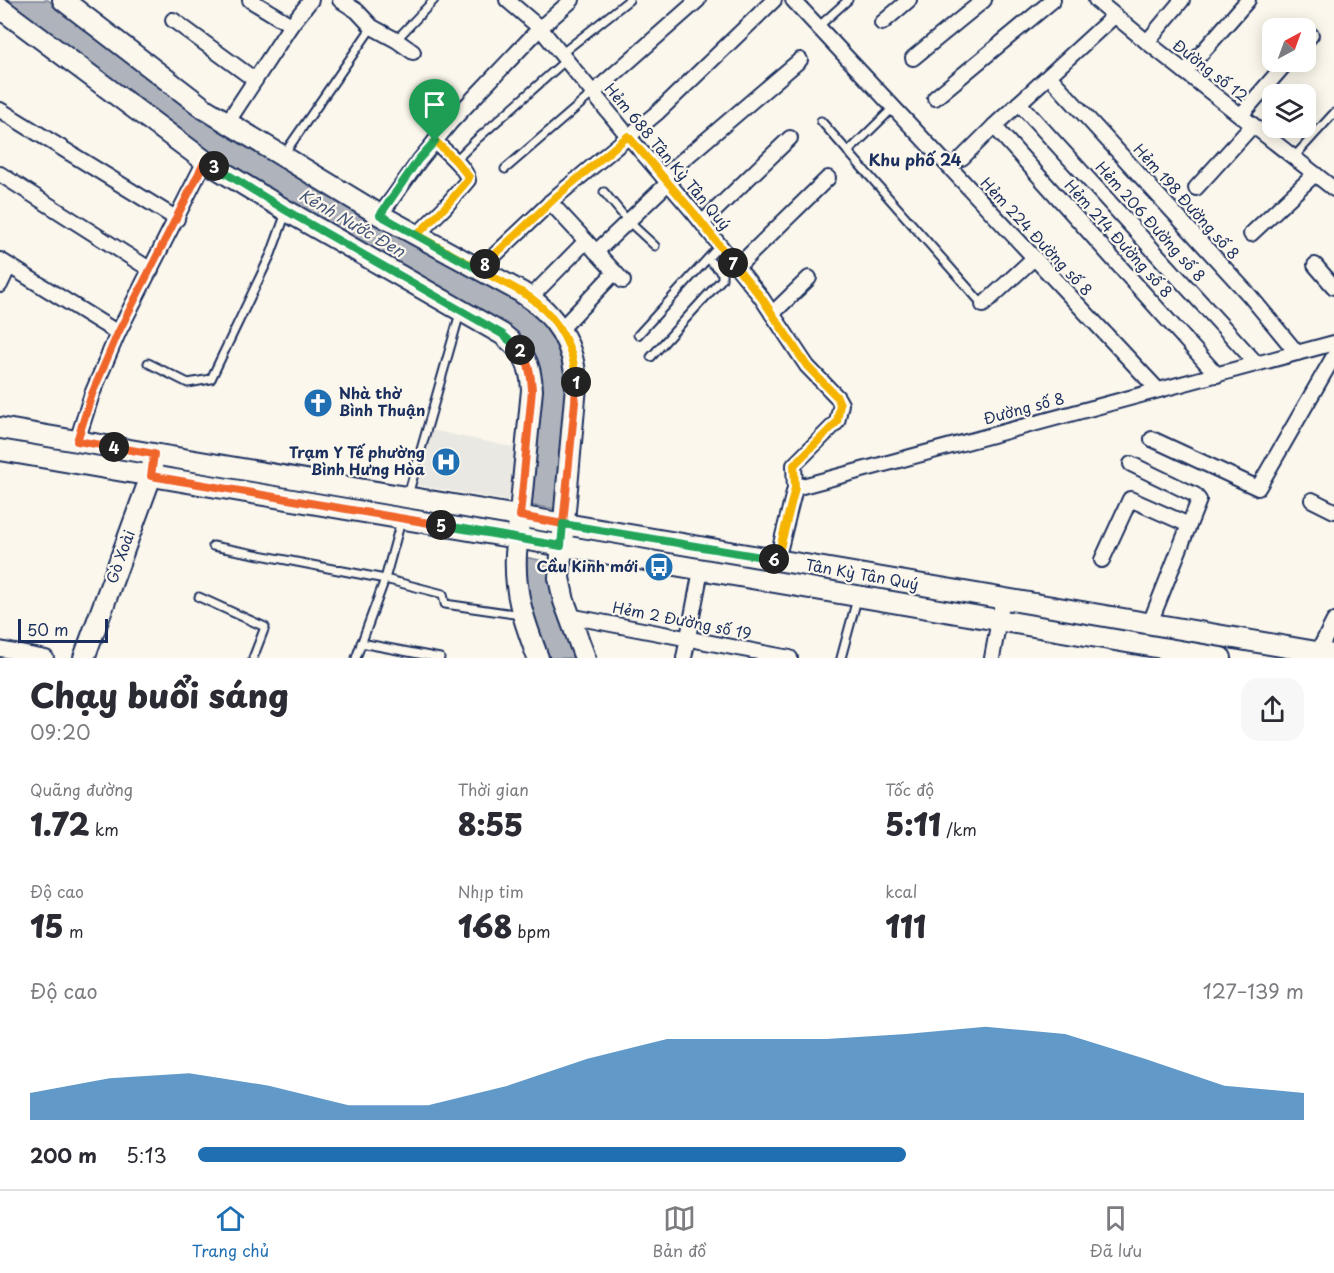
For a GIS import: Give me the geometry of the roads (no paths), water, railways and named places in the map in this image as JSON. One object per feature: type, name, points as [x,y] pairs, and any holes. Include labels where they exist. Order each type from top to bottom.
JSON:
[{"type":"main road","points":[[63,0],[227,123],[380,215],[530,298],[547,313],[564,337],[574,361],[576,386],[559,578],[568,616],[585,658]]},
{"type":"main road","points":[[0,8],[205,161],[287,211],[502,334],[523,354],[530,371],[532,390],[516,579],[522,615],[538,658]]},
{"type":"main road","name":"Tân Kỳ Tân Quý","points":[[0,428],[1326,653]]},
{"type":"main road","name":"Tân Kỳ Tân Quý","points":[[0,450],[999,620],[1138,651],[1221,658]]},
{"type":"main road","name":"Gò Xoài","points":[[84,658],[151,476],[154,454]]},
{"type":"street","points":[[250,0],[291,25]]},
{"type":"street","points":[[227,123],[291,25],[311,0]]},
{"type":"street","points":[[340,0],[357,11],[372,27],[413,52]]},
{"type":"street","name":"Hẻm 688 Tân Kỳ Tân Quý","points":[[507,0],[540,28],[720,245],[772,314],[807,366],[837,397],[840,404],[837,422],[794,465],[795,488]]},
{"type":"street","points":[[380,215],[418,160],[450,123],[540,28],[572,0]]},
{"type":"street","points":[[593,93],[698,0]]},
{"type":"street","points":[[479,270],[550,202],[657,112],[774,0]]},
{"type":"street","name":"Hẻm 224 Đường số 8","points":[[793,0],[1158,390]]},
{"type":"street","points":[[882,23],[909,0]]},
{"type":"street","points":[[914,58],[984,0]]},
{"type":"street","points":[[935,98],[1053,0]]},
{"type":"street","points":[[1147,42],[1182,0]]},
{"type":"street","points":[[1185,72],[1248,0]]},
{"type":"street","name":"Đường số 12","points":[[1101,2],[1114,16],[1334,189]]},
{"type":"street","points":[[962,158],[1114,16]]},
{"type":"street","points":[[173,21],[255,80]]},
{"type":"street","points":[[596,252],[666,180],[800,60]]},
{"type":"street","points":[[1241,115],[1278,72]]},
{"type":"street","name":"Hẻm 198 Đường số 8","points":[[1049,76],[1250,296],[1297,353]]},
{"type":"street","name":"Hẻm 206 Đường số 8","points":[[1019,103],[1257,364]]},
{"type":"street","points":[[0,110],[177,219]]},
{"type":"street","points":[[1196,188],[1253,125]]},
{"type":"street","name":"Hẻm 214 Đường số 8","points":[[994,126],[1217,375]]},
{"type":"street","points":[[702,223],[790,138]]},
{"type":"street","points":[[417,235],[468,180],[467,174],[435,141]]},
{"type":"street","points":[[77,441],[92,394],[118,333],[205,161]]},
{"type":"street","points":[[0,174],[151,270]]},
{"type":"street","points":[[1251,234],[1315,174]]},
{"type":"street","points":[[736,267],[828,178]]},
{"type":"street","points":[[550,202],[619,277],[560,330]]},
{"type":"street","points":[[530,298],[586,241]]},
{"type":"street","points":[[983,305],[1034,258]]},
{"type":"street","points":[[0,285],[5,263],[118,333]]},
{"type":"street","points":[[1315,265],[1334,287]]},
{"type":"street","points":[[772,314],[809,278]]},
{"type":"street","name":"Đường số 8","points":[[795,488],[1334,343]]},
{"type":"street","points":[[1152,439],[1258,488],[1334,356]]},
{"type":"street","points":[[1131,464],[1198,497],[1199,500],[1150,623]]},
{"type":"street","points":[[777,560],[795,488]]},
{"type":"street","points":[[1102,560],[1130,499],[1189,525]]},
{"type":"street","points":[[1312,500],[1334,510]]},
{"type":"street","points":[[684,658],[701,570]]},
{"type":"street","points":[[992,658],[1003,598]]},
{"type":"street","name":"Hẻm 2 Đường số 19","points":[[568,616],[790,658]]},
{"type":"street","points":[[1326,653],[1334,621]]},
{"type":"street","points":[[0,650],[46,658]]},
{"type":"lane","points":[[396,40],[434,0]]},
{"type":"lane","points":[[455,160],[563,57],[629,0]]},
{"type":"lane","points":[[818,27],[848,0]]},
{"type":"lane","points":[[283,156],[372,27]]},
{"type":"lane","points":[[505,169],[593,93]]},
{"type":"lane","points":[[848,152],[893,108]]},
{"type":"lane","points":[[1294,157],[1334,113]]},
{"type":"lane","points":[[821,121],[983,305]]},
{"type":"lane","points":[[603,192],[628,221],[655,246]]},
{"type":"lane","points":[[148,363],[188,383],[211,379],[271,254],[287,211]]},
{"type":"lane","points":[[638,335],[720,245]]},
{"type":"lane","points":[[651,357],[722,279],[722,273],[708,258]]},
{"type":"lane","points":[[408,497],[460,310]]},
{"type":"lane","points":[[356,658],[386,579],[402,519]]},
{"type":"lane","points":[[213,546],[386,579],[443,594],[446,604],[522,615]]},
{"type":"lane","points":[[841,658],[857,596]]},
{"type":"lane","points":[[199,597],[265,627],[253,658]]},
{"type":"lane","points":[[362,643],[440,658]]},
{"type":"water","name":"Kênh Nước Đen","points":[[5,0],[48,0],[208,122],[371,222],[504,293],[540,319],[554,337],[564,359],[567,393],[555,509],[529,505],[541,380],[538,364],[524,339],[509,326],[411,273],[211,155]]},
{"type":"water","points":[[524,557],[551,562],[551,591],[554,603],[575,658],[547,658],[527,602]]},
{"type":"place","name":"Nhà thờ Bình Thuận","points":[[318,403]]},
{"type":"place","name":"Trạm Y Tế phường Bình Hưng Hòa","points":[[446,462]]},
{"type":"place","name":"Cầu Kinh mới","points":[[659,567]]},
{"type":"district","name":"Khu phố 24","points":[[915,160]]}]
